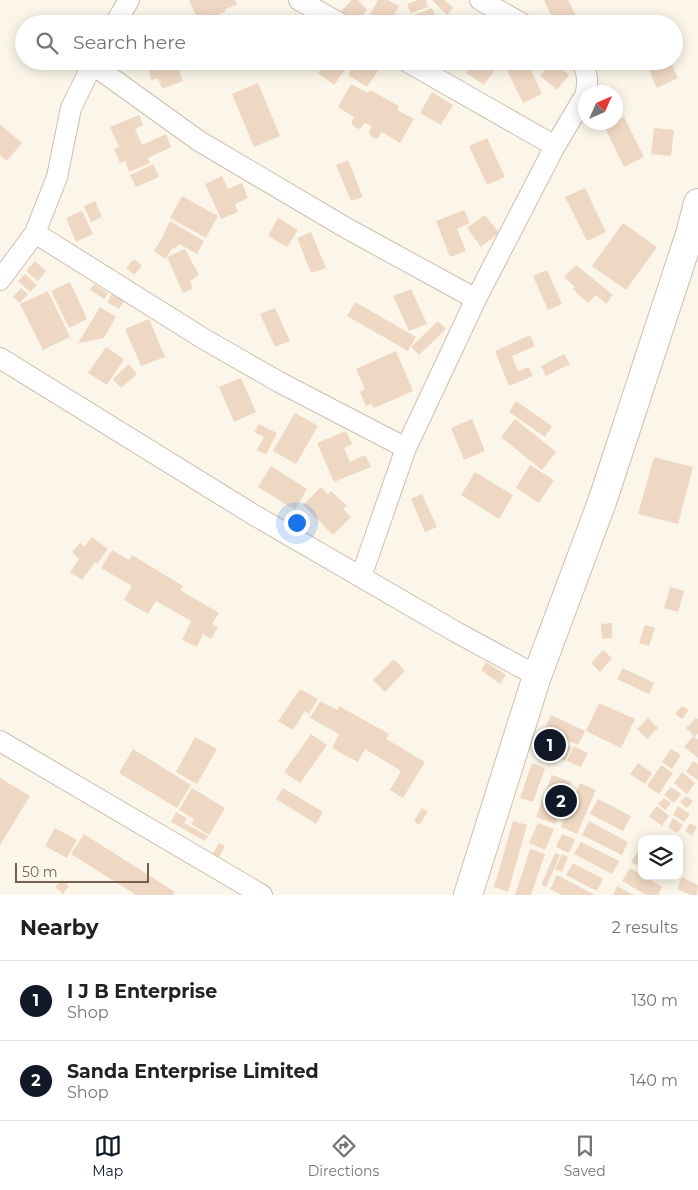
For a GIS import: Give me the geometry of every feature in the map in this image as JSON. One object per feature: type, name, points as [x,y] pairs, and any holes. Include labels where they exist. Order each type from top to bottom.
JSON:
[{"type":"main road","points":[[468,895],[537,676],[602,502],[691,230],[698,203]]},
{"type":"street","points":[[120,15],[129,0]]},
{"type":"street","points":[[299,0],[325,15]]},
{"type":"street","points":[[480,0],[507,15]]},
{"type":"street","points":[[0,280],[35,232],[57,178],[71,108],[90,70]]},
{"type":"street","points":[[103,70],[208,146],[348,229],[476,299]]},
{"type":"street","points":[[422,70],[555,146]]},
{"type":"street","points":[[585,70],[587,85]]},
{"type":"street","points":[[361,577],[406,448],[476,299],[555,146],[578,107]]},
{"type":"street","points":[[35,232],[204,339],[279,382],[406,448]]},
{"type":"street","points":[[0,358],[254,515],[456,632],[537,676]]},
{"type":"street","points":[[0,741],[262,895]]},
{"type":"building","points":[[235,0],[237,5],[225,9],[226,11],[218,15],[196,15],[189,1]]},
{"type":"building","points":[[352,0],[358,0],[367,10],[362,15],[345,15],[341,11]]},
{"type":"building","points":[[378,0],[388,0],[399,6],[394,15],[370,15]]},
{"type":"building","points":[[418,0],[426,0],[428,7],[411,13],[407,4]]},
{"type":"building","points":[[432,0],[445,0],[453,8],[447,15]]},
{"type":"building","points":[[544,0],[568,0],[576,15],[551,15]]},
{"type":"building","points":[[432,8],[435,15],[414,15]]},
{"type":"building","points":[[149,70],[179,70],[183,81],[162,89],[158,78],[151,80]]},
{"type":"building","points":[[320,70],[345,70],[334,85],[318,73]]},
{"type":"building","points":[[351,70],[379,70],[367,87],[348,75]]},
{"type":"building","points":[[468,70],[495,70],[484,85],[466,73]]},
{"type":"building","points":[[507,70],[531,70],[542,94],[523,103]]},
{"type":"building","points":[[545,70],[563,70],[569,75],[557,90],[540,76]]},
{"type":"building","points":[[649,70],[674,70],[678,78],[657,88]]},
{"type":"building","points":[[258,83],[280,136],[254,147],[232,94]]},
{"type":"building","points":[[351,84],[368,93],[370,90],[399,106],[397,110],[414,119],[400,143],[382,132],[378,138],[373,138],[369,131],[372,126],[365,123],[360,129],[352,125],[354,117],[338,107]]},
{"type":"building","points":[[432,92],[453,105],[441,125],[420,113]]},
{"type":"building","points":[[139,115],[143,125],[135,129],[142,145],[166,134],[171,147],[148,158],[150,163],[129,172],[125,161],[120,163],[114,149],[119,147],[110,127]]},
{"type":"building","points":[[623,118],[644,157],[624,167],[606,130],[623,130]]},
{"type":"building","points":[[0,124],[22,143],[7,161],[0,155]]},
{"type":"building","points":[[654,128],[674,130],[671,156],[651,154]]},
{"type":"building","points":[[487,138],[505,177],[487,185],[469,146]]},
{"type":"building","points":[[348,160],[363,197],[351,201],[336,165]]},
{"type":"building","points":[[153,164],[159,177],[136,187],[130,175]]},
{"type":"building","points":[[222,176],[228,189],[242,183],[248,198],[235,204],[238,212],[221,219],[205,184]]},
{"type":"building","points":[[585,188],[606,232],[587,241],[565,197]]},
{"type":"building","points":[[182,196],[218,216],[206,238],[170,218]]},
{"type":"building","points":[[95,201],[102,217],[91,222],[84,206]]},
{"type":"building","points":[[464,210],[470,223],[457,229],[466,251],[450,257],[436,221]]},
{"type":"building","points":[[82,211],[93,234],[76,242],[66,218]]},
{"type":"building","points":[[485,215],[499,233],[481,247],[467,228]]},
{"type":"building","points":[[278,218],[298,230],[287,247],[268,236]]},
{"type":"building","points":[[170,221],[204,241],[197,254],[179,244],[175,249],[173,247],[165,259],[154,251]]},
{"type":"building","points":[[623,223],[657,247],[626,290],[592,266]]},
{"type":"building","points":[[311,232],[326,268],[311,273],[297,238]]},
{"type":"building","points":[[185,249],[199,275],[190,281],[193,288],[183,293],[167,257]]},
{"type":"building","points":[[134,259],[142,266],[134,275],[126,268]]},
{"type":"building","points":[[35,261],[46,271],[38,281],[26,271]]},
{"type":"building","points":[[576,265],[613,295],[606,304],[596,295],[588,303],[573,289],[575,287],[564,277]]},
{"type":"building","points":[[547,270],[562,304],[548,310],[533,276]]},
{"type":"building","points":[[25,274],[37,285],[30,292],[18,281]]},
{"type":"building","points":[[70,282],[87,319],[69,328],[51,291]]},
{"type":"building","points":[[94,284],[108,293],[104,299],[90,290]]},
{"type":"building","points":[[21,288],[28,294],[20,303],[13,297]]},
{"type":"building","points":[[411,289],[427,324],[409,331],[393,296]]},
{"type":"building","points":[[48,291],[70,337],[43,350],[20,304]]},
{"type":"building","points":[[112,294],[124,301],[119,309],[107,302]]},
{"type":"building","points":[[355,302],[416,337],[408,351],[347,316]]},
{"type":"building","points":[[100,307],[116,317],[104,338],[78,343]]},
{"type":"building","points":[[275,308],[290,341],[275,347],[260,314]]},
{"type":"building","points":[[149,319],[165,357],[141,366],[125,329]]},
{"type":"building","points":[[438,321],[446,329],[419,355],[411,347]]},
{"type":"building","points":[[530,335],[535,346],[512,356],[518,371],[529,367],[533,376],[509,386],[495,351]]},
{"type":"building","points":[[106,347],[124,359],[107,385],[88,373]]},
{"type":"building","points":[[396,351],[413,391],[374,408],[371,404],[366,406],[360,392],[365,389],[356,369]]},
{"type":"building","points":[[564,354],[570,364],[546,376],[541,366]]},
{"type":"building","points":[[129,364],[137,374],[121,388],[113,379]]},
{"type":"building","points":[[241,378],[256,412],[234,422],[219,387]]},
{"type":"building","points":[[516,401],[552,426],[545,437],[509,412]]},
{"type":"building","points":[[295,413],[318,426],[296,464],[273,451]]},
{"type":"building","points":[[472,419],[485,451],[464,460],[451,428]]},
{"type":"building","points":[[515,419],[556,452],[542,470],[501,437]]},
{"type":"building","points":[[259,424],[277,433],[266,455],[257,450],[264,437],[254,432]]},
{"type":"building","points":[[346,431],[352,444],[344,448],[350,462],[365,455],[371,467],[334,482],[317,443]]},
{"type":"building","points":[[654,457],[693,467],[678,524],[638,514]]},
{"type":"building","points":[[530,465],[554,480],[539,503],[516,488]]},
{"type":"building","points":[[271,466],[307,489],[295,510],[258,487]]},
{"type":"building","points":[[475,472],[513,495],[499,519],[461,495]]},
{"type":"building","points":[[321,487],[328,494],[331,491],[347,506],[343,509],[351,517],[333,535],[303,505]]},
{"type":"building","points":[[422,494],[437,527],[425,532],[411,499]]},
{"type":"building","points":[[92,537],[108,549],[97,564],[95,562],[82,580],[70,572],[79,559],[72,552],[80,543],[84,547]]},
{"type":"building","points":[[112,550],[129,560],[132,555],[183,586],[180,590],[219,613],[212,624],[218,627],[211,639],[203,634],[197,647],[182,640],[191,621],[156,601],[148,614],[124,600],[132,586],[101,568]]},
{"type":"building","points":[[670,587],[684,591],[678,612],[664,608]]},
{"type":"building","points":[[612,623],[612,638],[602,639],[601,624]]},
{"type":"building","points":[[645,625],[655,628],[649,646],[639,643]]},
{"type":"building","points":[[603,650],[612,658],[600,672],[591,663]]},
{"type":"building","points":[[394,659],[405,671],[385,692],[373,680]]},
{"type":"building","points":[[486,662],[506,675],[500,684],[481,670]]},
{"type":"building","points":[[623,668],[654,683],[649,694],[617,679]]},
{"type":"building","points":[[300,689],[318,699],[309,714],[305,711],[293,730],[278,721]]},
{"type":"building","points":[[320,701],[337,710],[339,706],[389,734],[386,739],[425,762],[403,798],[390,790],[401,771],[365,749],[358,762],[332,748],[339,734],[310,718]]},
{"type":"building","points":[[599,703],[635,719],[621,748],[586,731]]},
{"type":"building","points":[[682,706],[689,710],[682,719],[675,714]]},
{"type":"building","points":[[551,715],[585,731],[578,745],[544,730]]},
{"type":"building","points":[[648,718],[658,728],[647,739],[637,729]]},
{"type":"building","points":[[696,718],[698,719],[698,733],[695,737],[686,728]]},
{"type":"building","points":[[311,734],[327,745],[300,783],[284,772]]},
{"type":"building","points":[[551,736],[571,747],[565,761],[544,750]]},
{"type":"building","points":[[693,736],[698,740],[698,758],[684,747]]},
{"type":"building","points":[[195,737],[217,749],[197,784],[176,772]]},
{"type":"building","points":[[574,746],[588,753],[581,767],[567,761]]},
{"type":"building","points":[[133,749],[191,785],[177,808],[119,773]]},
{"type":"building","points":[[671,749],[681,755],[672,769],[662,762]]},
{"type":"building","points":[[693,761],[698,764],[698,780],[686,772]]},
{"type":"building","points":[[532,763],[545,768],[533,802],[520,798]]},
{"type":"building","points":[[638,763],[652,773],[645,784],[630,774]]},
{"type":"building","points":[[661,765],[673,773],[659,794],[647,786]]},
{"type":"building","points":[[682,772],[695,783],[687,794],[674,783]]},
{"type":"building","points":[[552,775],[571,782],[555,824],[536,817]]},
{"type":"building","points":[[0,778],[30,796],[0,845]]},
{"type":"building","points":[[580,783],[596,790],[577,834],[561,827]]},
{"type":"building","points":[[671,787],[681,794],[674,803],[664,795]]},
{"type":"building","points":[[192,788],[225,808],[209,835],[191,824],[194,819],[179,810]]},
{"type":"building","points":[[283,788],[323,812],[316,824],[276,799]]},
{"type":"building","points":[[686,796],[693,801],[687,808],[680,802]]},
{"type":"building","points":[[664,798],[671,803],[665,810],[658,804]]},
{"type":"building","points":[[598,799],[631,816],[623,831],[590,814]]},
{"type":"building","points":[[657,806],[669,816],[662,826],[649,816]]},
{"type":"building","points":[[678,806],[690,814],[684,822],[673,815]]},
{"type":"building","points":[[422,808],[428,812],[419,825],[414,821]]},
{"type":"building","points":[[176,812],[187,818],[184,823],[208,836],[205,841],[171,822]]},
{"type":"building","points":[[673,818],[683,825],[677,833],[668,827]]},
{"type":"building","points":[[513,821],[527,825],[508,892],[494,887]]},
{"type":"building","points":[[589,821],[628,842],[622,855],[582,835]]},
{"type":"building","points":[[538,823],[554,829],[545,850],[529,843]]},
{"type":"building","points":[[690,823],[697,827],[692,836],[685,831]]},
{"type":"building","points":[[55,828],[77,840],[67,858],[45,846]]},
{"type":"building","points":[[84,834],[175,892],[173,895],[136,895],[71,854]]},
{"type":"building","points":[[562,834],[575,839],[569,853],[556,847]]},
{"type":"building","points":[[581,842],[619,861],[612,874],[574,854]]},
{"type":"building","points":[[219,843],[225,846],[217,861],[211,857]]},
{"type":"building","points":[[530,849],[545,854],[531,895],[515,895]]},
{"type":"building","points":[[638,851],[638,866],[631,862]]},
{"type":"building","points":[[555,853],[560,855],[546,887],[541,885]]},
{"type":"building","points":[[562,854],[568,857],[562,872],[555,869]]},
{"type":"building","points":[[573,863],[603,879],[597,891],[566,875]]},
{"type":"building","points":[[630,868],[638,873],[638,880],[650,880],[662,887],[658,895],[646,895],[622,881]]},
{"type":"building","points":[[557,875],[595,895],[562,895],[550,889]]},
{"type":"building","points":[[683,878],[698,885],[697,895],[691,895],[677,889]]},
{"type":"building","points":[[62,880],[69,886],[63,894],[55,887]]},
{"type":"building","points":[[617,886],[634,895],[613,895]]},
{"type":"place","name":"I J B Enterprise","points":[[550,745]]},
{"type":"place","name":"Sanda Enterprise Limited","points":[[561,801]]}]
